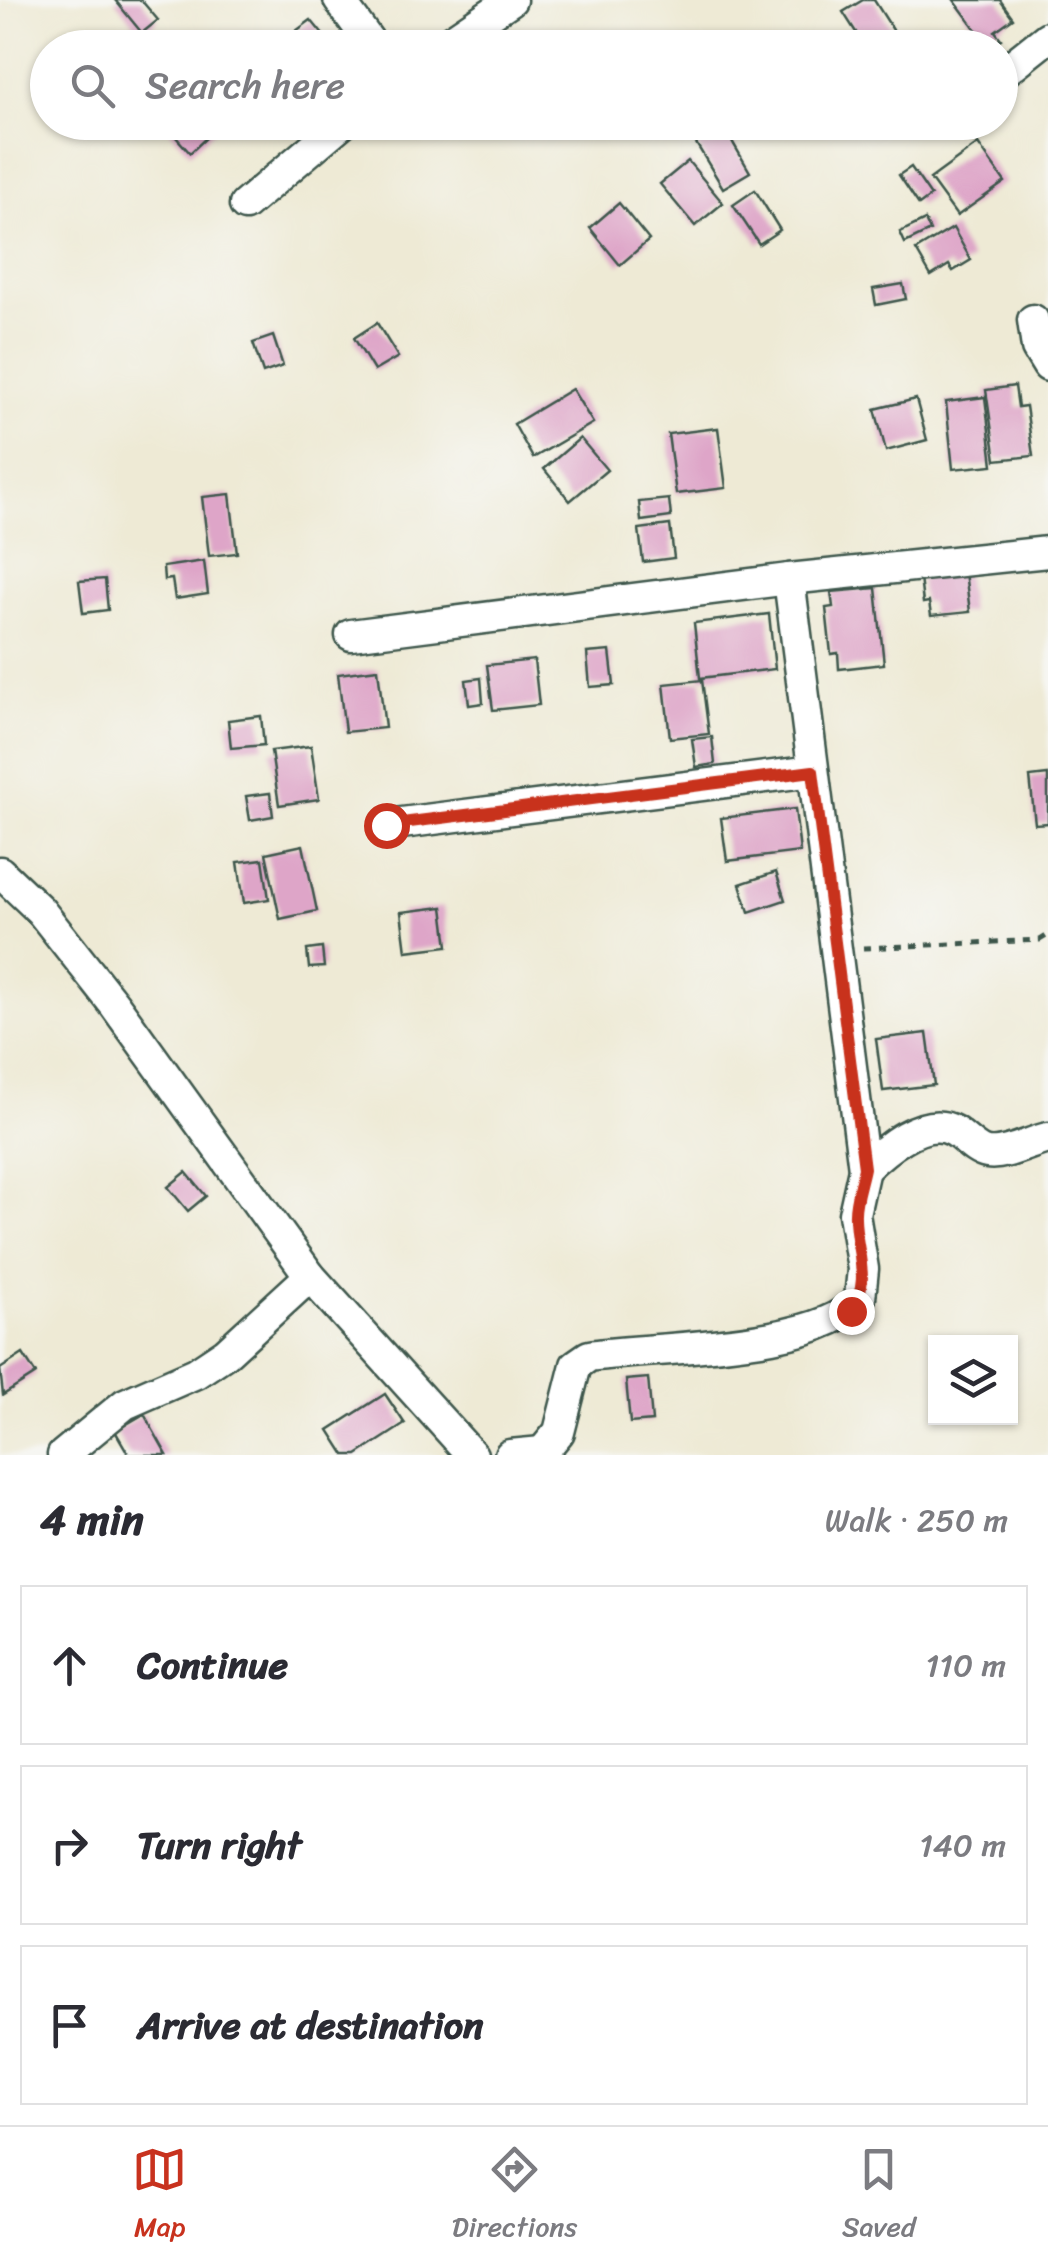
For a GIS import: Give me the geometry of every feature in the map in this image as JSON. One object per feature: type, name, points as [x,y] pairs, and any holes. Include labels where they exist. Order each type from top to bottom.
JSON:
[{"type":"street","points":[[339,0],[361,30]]},
{"type":"street","points":[[466,30],[510,0]]},
{"type":"street","points":[[1018,60],[1048,36]]},
{"type":"street","points":[[246,205],[322,140]]},
{"type":"street","points":[[1033,320],[1037,348],[1048,366]]},
{"type":"street","points":[[351,635],[789,579],[1048,552]]},
{"type":"street","points":[[510,1455],[541,1454],[559,1432],[576,1365],[588,1356],[796,1334],[851,1311],[860,1298],[862,1283],[854,1214],[864,1168],[789,579]]},
{"type":"street","points":[[386,825],[813,771]]},
{"type":"street","points":[[0,872],[40,910],[114,1004],[310,1276],[472,1455]]},
{"type":"street","points":[[864,1168],[884,1150],[926,1128],[950,1128],[984,1153],[1000,1153],[1048,1138]]},
{"type":"street","points":[[63,1455],[125,1404],[196,1373],[226,1352],[310,1276]]},
{"type":"path","points":[[836,949],[1040,940],[1048,935]]},
{"type":"building","points":[[115,0],[141,0],[158,20],[140,30]]},
{"type":"building","points":[[863,0],[874,0],[893,30],[854,30],[843,12]]},
{"type":"building","points":[[954,0],[1000,0],[1013,18],[996,30],[976,30]]},
{"type":"building","points":[[311,20],[319,30],[297,30]]},
{"type":"building","points":[[179,140],[204,140],[190,153]]},
{"type":"building","points":[[694,140],[731,140],[750,172],[723,188]]},
{"type":"building","points":[[978,144],[1005,182],[957,216],[930,179]]},
{"type":"building","points":[[688,161],[723,203],[695,226],[660,184]]},
{"type":"building","points":[[911,167],[931,196],[919,205],[899,175]]},
{"type":"building","points":[[755,190],[780,230],[759,244],[733,205]]},
{"type":"building","points":[[619,203],[649,240],[620,265],[590,228]]},
{"type":"building","points":[[925,220],[930,231],[905,243],[900,232]]},
{"type":"building","points":[[953,228],[971,260],[953,271],[949,265],[931,276],[916,250]]},
{"type":"building","points":[[903,284],[906,299],[876,305],[873,289]]},
{"type":"building","points":[[377,323],[398,357],[374,371],[354,338]]},
{"type":"building","points":[[273,336],[283,366],[263,373],[253,343]]},
{"type":"building","points":[[1015,386],[1018,407],[1026,406],[1033,456],[996,460],[986,390]]},
{"type":"building","points":[[572,389],[593,423],[533,458],[514,424]]},
{"type":"building","points":[[985,397],[993,465],[953,469],[946,402]]},
{"type":"building","points":[[916,399],[927,440],[886,451],[875,409]]},
{"type":"building","points":[[718,428],[726,488],[676,494],[668,434]]},
{"type":"building","points":[[580,438],[607,470],[570,501],[544,469]]},
{"type":"building","points":[[230,494],[237,553],[209,556],[202,497]]},
{"type":"building","points":[[669,499],[671,517],[641,521],[639,502]]},
{"type":"building","points":[[670,525],[674,558],[643,562],[639,529]]},
{"type":"building","points":[[204,561],[208,594],[175,599],[172,579],[164,580],[163,567]]},
{"type":"building","points":[[965,572],[970,612],[931,616],[929,602],[923,603],[920,578]]},
{"type":"building","points":[[105,579],[108,610],[83,613],[79,581]]},
{"type":"building","points":[[876,588],[884,664],[839,669],[838,653],[831,654],[826,608],[833,607],[831,592]]},
{"type":"building","points":[[769,614],[775,669],[700,678],[694,623]]},
{"type":"building","points":[[610,651],[614,685],[590,687],[587,653]]},
{"type":"building","points":[[534,660],[539,705],[493,710],[487,665]]},
{"type":"building","points":[[378,669],[385,728],[345,732],[338,674]]},
{"type":"building","points":[[481,678],[483,703],[469,705],[466,680]]},
{"type":"building","points":[[702,680],[709,734],[670,738],[664,684]]},
{"type":"building","points":[[261,716],[264,745],[231,748],[228,720]]},
{"type":"building","points":[[712,737],[715,764],[696,767],[692,739]]},
{"type":"building","points":[[311,746],[319,799],[279,805],[271,751]]},
{"type":"building","points":[[1048,775],[1048,823],[1035,824],[1030,777]]},
{"type":"building","points":[[270,793],[273,816],[250,820],[246,796]]},
{"type":"building","points":[[795,809],[800,852],[727,861],[721,818]]},
{"type":"building","points":[[303,845],[317,911],[280,919],[266,853]]},
{"type":"building","points":[[263,859],[269,899],[244,903],[238,862]]},
{"type":"building","points":[[776,872],[785,900],[749,912],[740,884]]},
{"type":"building","points":[[443,907],[448,946],[406,951],[401,912]]},
{"type":"building","points":[[322,948],[324,967],[309,968],[307,950]]},
{"type":"building","points":[[927,1033],[934,1085],[883,1091],[876,1039]]},
{"type":"building","points":[[186,1172],[206,1196],[188,1211],[168,1187]]},
{"type":"building","points":[[23,1354],[36,1374],[3,1395],[0,1369]]},
{"type":"building","points":[[648,1378],[652,1421],[630,1423],[626,1380]]},
{"type":"building","points":[[385,1394],[405,1424],[357,1455],[345,1455],[329,1430]]},
{"type":"building","points":[[144,1414],[167,1455],[129,1455],[115,1431]]},
{"type":"route","points":[[386,825],[813,771],[864,1168],[854,1214],[862,1283],[860,1298],[851,1311]]}]
